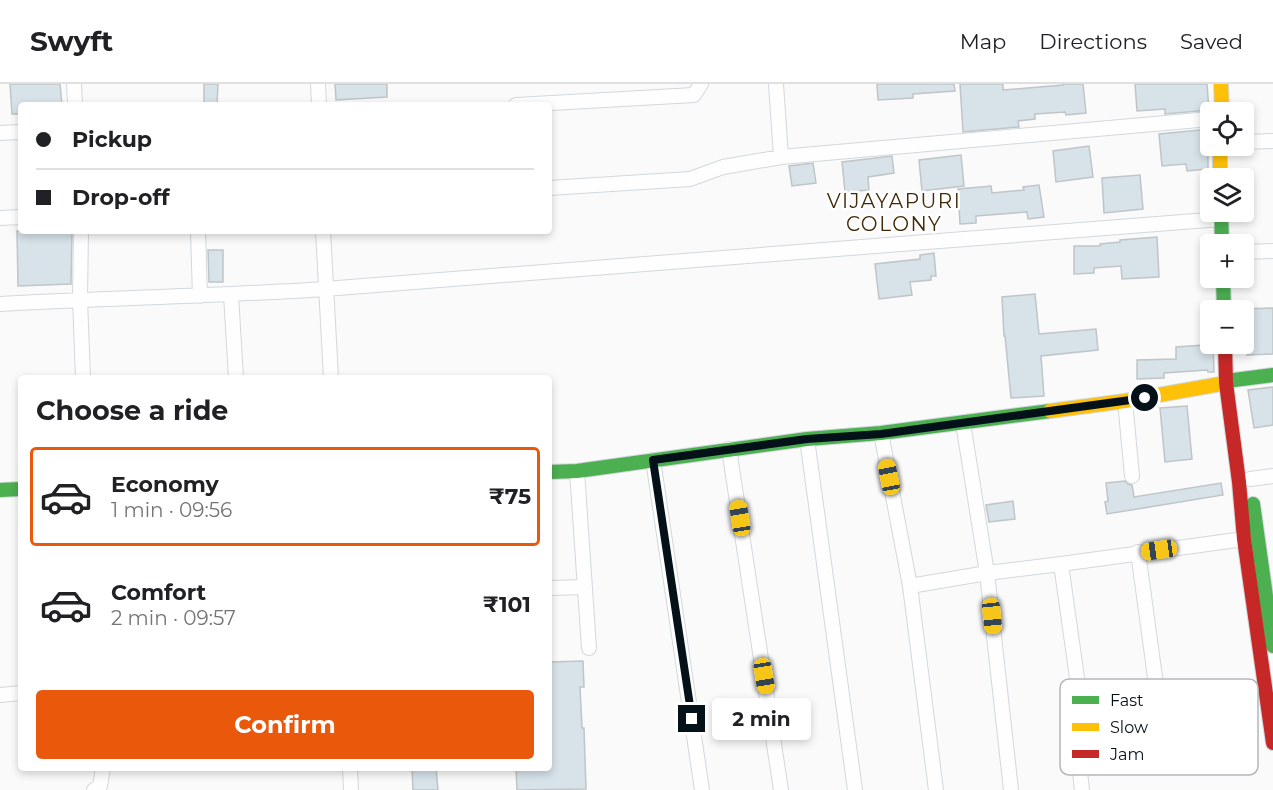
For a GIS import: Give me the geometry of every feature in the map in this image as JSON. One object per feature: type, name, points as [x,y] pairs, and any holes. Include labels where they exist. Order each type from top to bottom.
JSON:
[{"type":"main road","points":[[1221,84],[1222,102]]},
{"type":"main road","points":[[1226,354],[1268,578],[1273,646]]},
{"type":"main road","points":[[1232,354],[1230,382],[1244,539],[1268,677],[1273,743]]},
{"type":"main road","points":[[552,472],[577,471],[807,439],[881,434],[963,423],[1125,401],[1273,375]]},
{"type":"main road","points":[[0,490],[18,489]]},
{"type":"street","points":[[74,84],[75,102]]},
{"type":"street","points":[[318,84],[319,102]]},
{"type":"street","points":[[552,103],[694,95],[701,84]]},
{"type":"street","points":[[776,84],[780,157]]},
{"type":"street","points":[[552,188],[690,179],[723,168],[780,157],[1200,120]]},
{"type":"street","points":[[0,133],[18,132]]},
{"type":"street","points":[[1254,141],[1273,141]]},
{"type":"street","points":[[0,304],[326,289],[1200,216]]},
{"type":"street","points":[[0,218],[18,217]]},
{"type":"street","points":[[81,234],[80,299],[83,375]]},
{"type":"street","points":[[198,234],[200,296]]},
{"type":"street","points":[[323,234],[331,375]]},
{"type":"street","points":[[1254,252],[1273,251]]},
{"type":"street","points":[[231,295],[236,375]]},
{"type":"street","points":[[1125,401],[1132,476]]},
{"type":"street","points":[[963,423],[987,573],[1011,790]]},
{"type":"street","points":[[881,434],[910,586],[936,790]]},
{"type":"street","points":[[807,439],[855,790]]},
{"type":"street","points":[[729,449],[781,790]]},
{"type":"street","points":[[653,460],[702,790]]},
{"type":"street","points":[[577,471],[589,648]]},
{"type":"street","points":[[1250,479],[1273,476]]},
{"type":"street","points":[[910,586],[987,573],[1244,539]]},
{"type":"street","points":[[1138,552],[1155,679]]},
{"type":"street","points":[[1061,564],[1077,679]]},
{"type":"street","points":[[552,588],[585,587]]},
{"type":"street","points":[[0,695],[18,693]]},
{"type":"street","points":[[94,790],[100,786],[102,771]]},
{"type":"street","points":[[350,771],[351,790]]},
{"type":"street","points":[[1080,775],[1082,790]]},
{"type":"building","points":[[10,84],[60,84],[62,102],[18,102],[18,114],[12,114]]},
{"type":"building","points":[[204,84],[218,84],[217,102],[204,102]]},
{"type":"building","points":[[335,84],[387,84],[387,97],[336,100]]},
{"type":"building","points":[[877,84],[954,84],[955,91],[913,94],[913,98],[878,100]]},
{"type":"building","points":[[960,84],[1003,84],[1003,90],[1083,84],[1086,113],[1035,114],[1035,119],[1018,121],[1019,127],[963,132]]},
{"type":"building","points":[[1135,84],[1207,84],[1208,102],[1200,102],[1200,111],[1165,114],[1165,109],[1137,111]]},
{"type":"building","points":[[1200,130],[1200,156],[1208,156],[1208,168],[1187,171],[1186,164],[1162,166],[1159,134]]},
{"type":"building","points":[[1089,146],[1093,177],[1056,182],[1053,151]]},
{"type":"building","points":[[961,155],[964,186],[922,191],[919,160]]},
{"type":"building","points":[[892,156],[894,173],[868,177],[869,190],[845,192],[842,162]]},
{"type":"building","points":[[813,163],[816,183],[792,186],[789,166]]},
{"type":"building","points":[[1140,175],[1143,209],[1104,213],[1102,178]]},
{"type":"building","points":[[1039,185],[1044,217],[1028,219],[1027,212],[976,216],[976,223],[960,224],[958,189],[991,186],[992,193],[1024,190],[1023,187]]},
{"type":"building","points":[[17,231],[18,234],[72,234],[71,284],[18,286]]},
{"type":"building","points":[[1157,237],[1159,277],[1122,279],[1121,266],[1094,268],[1094,273],[1074,274],[1074,246],[1100,246],[1100,244],[1120,242],[1120,240]]},
{"type":"building","points":[[208,250],[223,250],[223,282],[209,282]]},
{"type":"building","points":[[934,253],[936,276],[931,276],[931,280],[910,282],[912,295],[879,299],[875,264],[920,259],[920,255]]},
{"type":"building","points":[[1035,294],[1039,334],[1096,329],[1098,350],[1041,356],[1044,396],[1011,398],[1002,297]]},
{"type":"building","points":[[1273,308],[1273,354],[1247,355],[1254,354],[1254,309]]},
{"type":"building","points":[[1200,345],[1200,354],[1213,354],[1214,372],[1207,370],[1164,373],[1164,378],[1137,379],[1137,360],[1176,359],[1176,347]]},
{"type":"building","points":[[1273,387],[1273,425],[1254,428],[1248,390]]},
{"type":"building","points":[[1187,406],[1192,459],[1165,462],[1160,408]]},
{"type":"building","points":[[1125,481],[1132,485],[1134,497],[1221,483],[1223,495],[1107,514],[1106,483]]},
{"type":"building","points":[[1013,501],[1015,519],[989,522],[986,505]]},
{"type":"building","points":[[583,661],[584,687],[580,687],[586,789],[517,790],[516,771],[552,771],[552,662]]},
{"type":"building","points":[[412,771],[436,771],[438,790],[413,790]]},
{"type":"traffic: fast","points":[[1221,222],[1222,234]]},
{"type":"traffic: fast","points":[[1223,288],[1224,300]]},
{"type":"traffic: fast","points":[[1234,380],[1273,375]]},
{"type":"traffic: fast","points":[[552,472],[577,471],[807,439],[881,433],[1050,411]]},
{"type":"traffic: fast","points":[[0,490],[18,489]]},
{"type":"traffic: fast","points":[[1253,504],[1273,646]]},
{"type":"traffic: slow","points":[[1221,84],[1222,102]]},
{"type":"traffic: slow","points":[[1220,156],[1220,168]]},
{"type":"traffic: slow","points":[[1050,411],[1125,401],[1226,383]]},
{"type":"traffic: jam","points":[[1225,354],[1226,383],[1244,539],[1273,743]]},
{"type":"district","name":"VIJAYAPURI COLONY","points":[[894,212]]},
{"type":"route","points":[[692,719],[653,460],[807,439],[881,434],[1145,398]]}]
